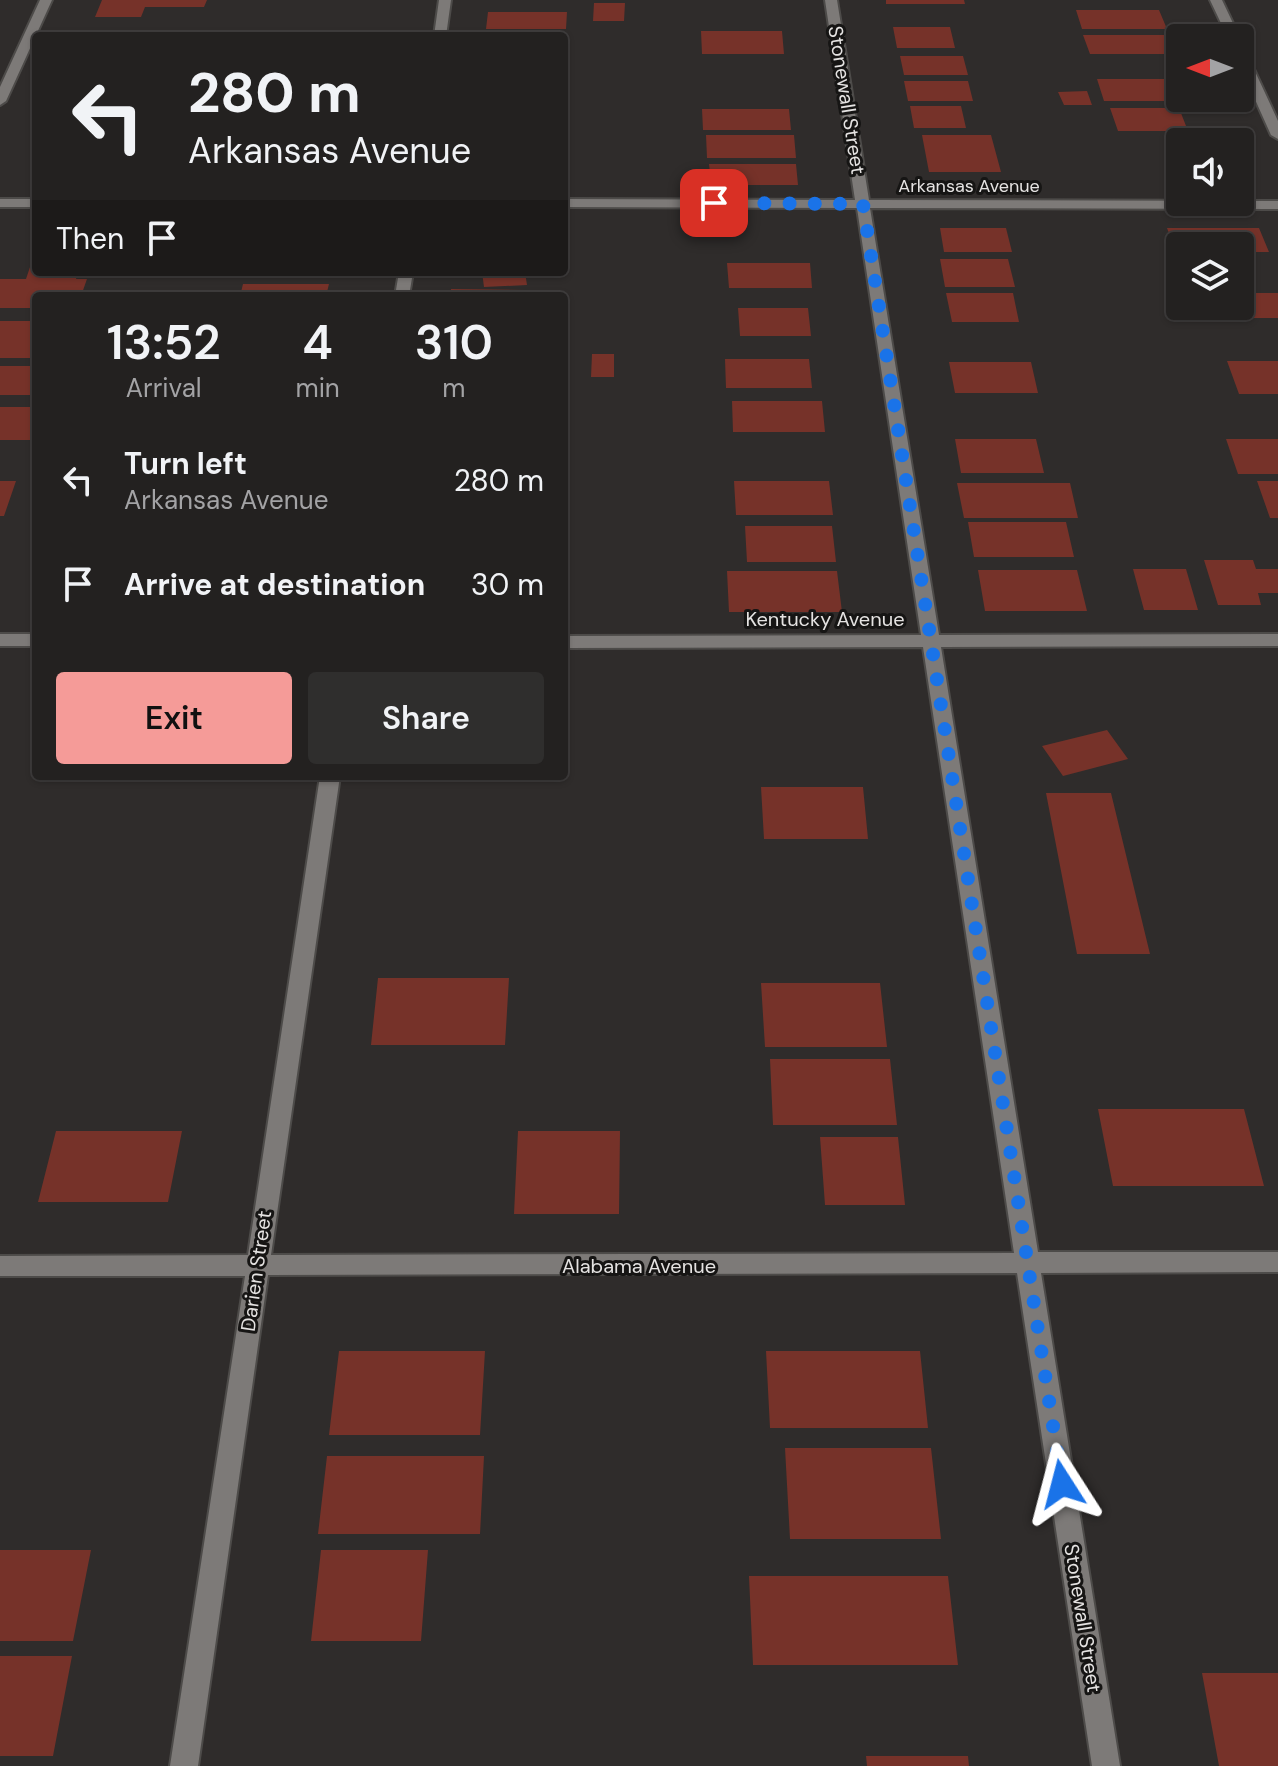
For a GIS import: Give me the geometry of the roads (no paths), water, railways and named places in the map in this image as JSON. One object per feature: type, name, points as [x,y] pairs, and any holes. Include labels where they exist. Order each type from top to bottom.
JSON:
[{"type":"street","points":[[0,101],[46,0]]},
{"type":"street","points":[[441,32],[445,0]]},
{"type":"street","name":"Stonewall Street","points":[[831,0],[1106,1766]]},
{"type":"street","points":[[1216,0],[1227,24]]},
{"type":"street","points":[[1254,83],[1278,135]]},
{"type":"street","points":[[0,203],[32,203]]},
{"type":"street","name":"Arkansas Avenue","points":[[568,203],[1278,205]]},
{"type":"street","points":[[0,640],[32,640]]},
{"type":"street","name":"Kentucky Avenue","points":[[568,642],[1278,640]]},
{"type":"street","name":"Darien Street","points":[[184,1766],[329,780]]},
{"type":"street","name":"Alabama Avenue","points":[[0,1266],[257,1268],[1278,1262]]}]
